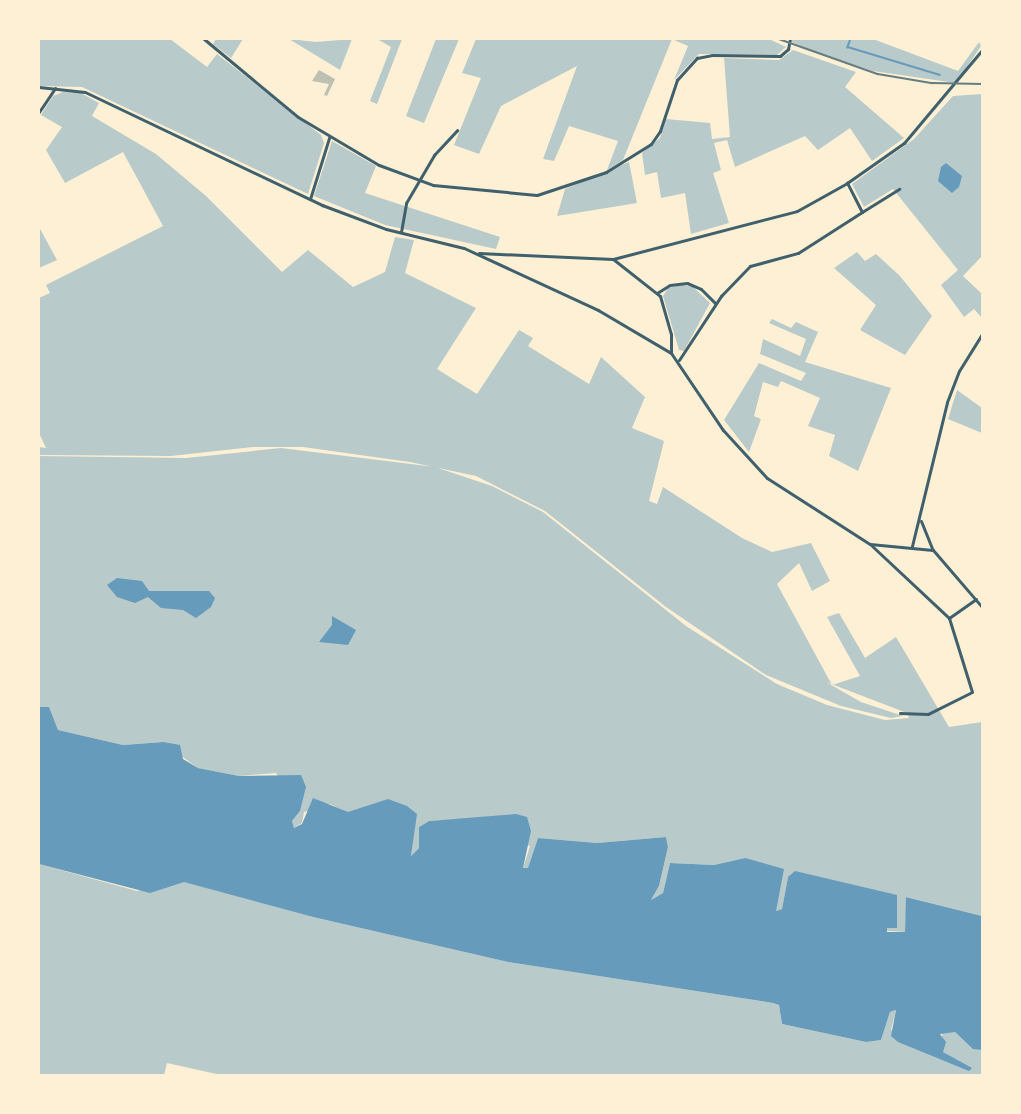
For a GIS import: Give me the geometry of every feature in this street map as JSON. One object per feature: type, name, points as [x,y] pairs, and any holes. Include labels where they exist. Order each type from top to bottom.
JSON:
[{"type":"street","points":[[204,39],[298,117],[329,138],[419,181],[537,195],[606,172],[651,144],[660,131],[681,72],[697,58],[712,55],[780,56],[788,48],[790,39]]},
{"type":"street","points":[[478,254],[488,251],[613,259],[797,211],[847,183],[917,131],[982,50]]},
{"type":"street","points":[[39,87],[55,88],[101,98],[310,199],[401,232],[478,254],[587,305],[671,353],[679,360],[706,407],[752,464],[783,490],[870,544],[949,618],[972,692],[928,714],[900,713]]},
{"type":"street","points":[[39,112],[55,88]]},
{"type":"street","points":[[401,232],[403,211],[419,181],[434,155],[458,130]]},
{"type":"street","points":[[310,199],[329,138]]},
{"type":"street","points":[[847,183],[862,212]]},
{"type":"street","points":[[679,360],[715,303],[750,266],[798,253],[899,189]]},
{"type":"street","points":[[613,259],[633,279],[657,293],[666,310],[674,346],[671,353]]},
{"type":"street","points":[[657,293],[670,285],[687,283],[701,289],[715,303]]},
{"type":"street","points":[[912,546],[921,519],[925,486],[947,402],[959,371],[982,334]]},
{"type":"street","points":[[921,519],[933,550],[982,607]]},
{"type":"street","points":[[870,544],[912,546],[933,550]]},
{"type":"street","points":[[949,618],[976,599]]},
{"type":"shaded area","points":[[39,39],[170,39],[207,67],[217,54],[321,135],[324,143],[308,194],[82,87],[39,86]]},
{"type":"shaded area","points":[[216,39],[243,39],[231,58],[213,44]]},
{"type":"shaded area","points":[[289,39],[316,42],[352,39],[340,70]]},
{"type":"shaded area","points":[[377,39],[402,39],[377,104],[370,101],[391,47]]},
{"type":"shaded area","points":[[436,39],[459,39],[424,123],[406,116]]},
{"type":"shaded area","points":[[476,39],[672,39],[623,160],[607,170],[618,141],[569,126],[554,161],[543,159],[577,66],[501,106],[479,154],[454,145],[481,78],[462,73]]},
{"type":"shaded area","points":[[672,39],[769,39],[786,47],[777,55],[699,54],[674,80],[688,46]]},
{"type":"shaded area","points":[[792,39],[873,39],[958,71],[979,42],[981,46],[956,83],[873,71],[815,52],[792,42]]},
{"type":"shaded area","points":[[793,50],[856,72],[845,87],[904,138],[872,161],[850,128],[818,150],[805,136],[735,167],[727,140],[714,143],[721,170],[713,173],[729,223],[691,234],[685,193],[661,198],[657,172],[645,175],[642,153],[660,138],[666,119],[710,123],[712,139],[730,137],[724,58],[779,60]]},
{"type":"shaded area","points":[[63,92],[81,93],[99,103],[92,116],[156,154],[206,196],[282,272],[308,250],[353,287],[385,272],[395,237],[414,240],[405,273],[476,308],[437,369],[477,394],[519,330],[533,338],[528,346],[589,384],[601,357],[645,397],[632,428],[664,441],[649,501],[657,504],[663,487],[742,538],[772,552],[811,543],[830,581],[812,591],[799,563],[777,584],[832,684],[826,682],[861,702],[903,716],[891,718],[841,706],[766,675],[666,607],[545,511],[476,476],[438,468],[492,486],[543,512],[686,626],[777,684],[827,705],[885,720],[909,718],[907,713],[833,685],[860,676],[827,617],[839,613],[865,658],[896,637],[949,727],[982,722],[982,916],[907,897],[905,932],[887,931],[887,928],[897,928],[788,877],[782,909],[776,911],[745,858],[714,865],[670,863],[663,893],[651,900],[659,886],[668,847],[666,837],[597,843],[538,838],[528,869],[523,868],[530,846],[459,819],[429,821],[419,827],[419,848],[411,856],[416,814],[348,813],[330,804],[304,812],[302,823],[294,828],[292,821],[300,811],[276,773],[239,776],[198,768],[162,742],[123,745],[58,730],[49,708],[39,707],[39,456],[186,458],[281,448],[432,467],[303,447],[253,447],[171,456],[39,455],[39,447],[46,448],[39,433],[39,298],[50,293],[46,285],[163,226],[123,152],[65,183],[46,150],[62,127],[41,115],[53,96]]},
{"type":"shaded area","points":[[982,94],[982,256],[963,276],[982,294],[982,318],[974,309],[964,317],[941,285],[958,270],[893,189],[864,207],[852,184],[914,139],[953,96]]},
{"type":"shaded area","points":[[332,141],[376,166],[365,193],[500,237],[496,249],[385,225],[314,196]]},
{"type":"shaded area","points":[[629,162],[637,203],[557,216],[565,189]]},
{"type":"shaded area","points":[[39,227],[57,260],[39,268]]},
{"type":"shaded area","points":[[857,252],[865,261],[876,254],[900,276],[932,316],[905,355],[860,330],[876,305],[834,268]]},
{"type":"shaded area","points":[[682,285],[693,287],[710,303],[684,351],[679,350],[663,296],[668,288]]},
{"type":"shaded area","points":[[772,319],[791,328],[796,322],[818,332],[805,362],[891,388],[858,471],[829,456],[835,435],[808,426],[820,398],[781,381],[778,387],[763,382],[754,416],[761,419],[749,452],[724,420],[759,363],[801,381],[806,373],[760,354],[763,339],[800,356],[806,339],[769,323]]},
{"type":"shaded area","points":[[957,390],[982,408],[982,433],[948,419]]},
{"type":"shaded area","points":[[39,864],[137,891],[184,881],[313,917],[508,962],[773,1003],[779,1005],[782,1024],[866,1042],[881,1040],[890,1012],[896,1010],[891,1030],[954,1059],[943,1052],[942,1032],[955,1032],[967,1043],[982,1050],[982,1075],[221,1075],[167,1063],[164,1075],[39,1075]]},
{"type":"water","points":[[946,163],[962,176],[959,187],[952,193],[938,181],[941,167]]},
{"type":"water","points":[[117,578],[142,581],[149,591],[209,591],[215,598],[211,607],[196,618],[183,610],[161,608],[148,597],[135,603],[117,597],[107,585]]},
{"type":"water","points":[[332,616],[356,630],[348,645],[319,642],[332,625]]},
{"type":"water","points":[[39,707],[49,707],[58,730],[123,745],[163,742],[180,745],[183,759],[198,768],[239,776],[301,775],[306,787],[300,811],[292,821],[294,828],[302,824],[313,798],[348,812],[388,799],[407,806],[417,814],[411,856],[419,848],[419,827],[429,821],[516,814],[527,817],[531,831],[523,868],[528,868],[538,838],[597,843],[666,837],[668,847],[659,886],[651,900],[663,893],[670,863],[714,865],[745,858],[784,869],[776,911],[782,909],[788,877],[795,871],[897,895],[897,928],[887,928],[887,932],[905,932],[906,897],[982,916],[982,1050],[973,1049],[955,1032],[940,1034],[946,1042],[943,1052],[972,1068],[969,1071],[898,1042],[891,1036],[896,1010],[890,1012],[881,1040],[866,1042],[782,1024],[779,1005],[773,1003],[508,962],[313,917],[184,882],[150,893],[39,864]]},
{"type":"building","points":[[319,70],[335,79],[327,96],[324,95],[329,84],[312,81]]},
{"type":"waterway","points":[[851,39],[848,47],[940,75]]},
{"type":"railway","points":[[779,39],[878,74],[932,83],[982,84]]}]
